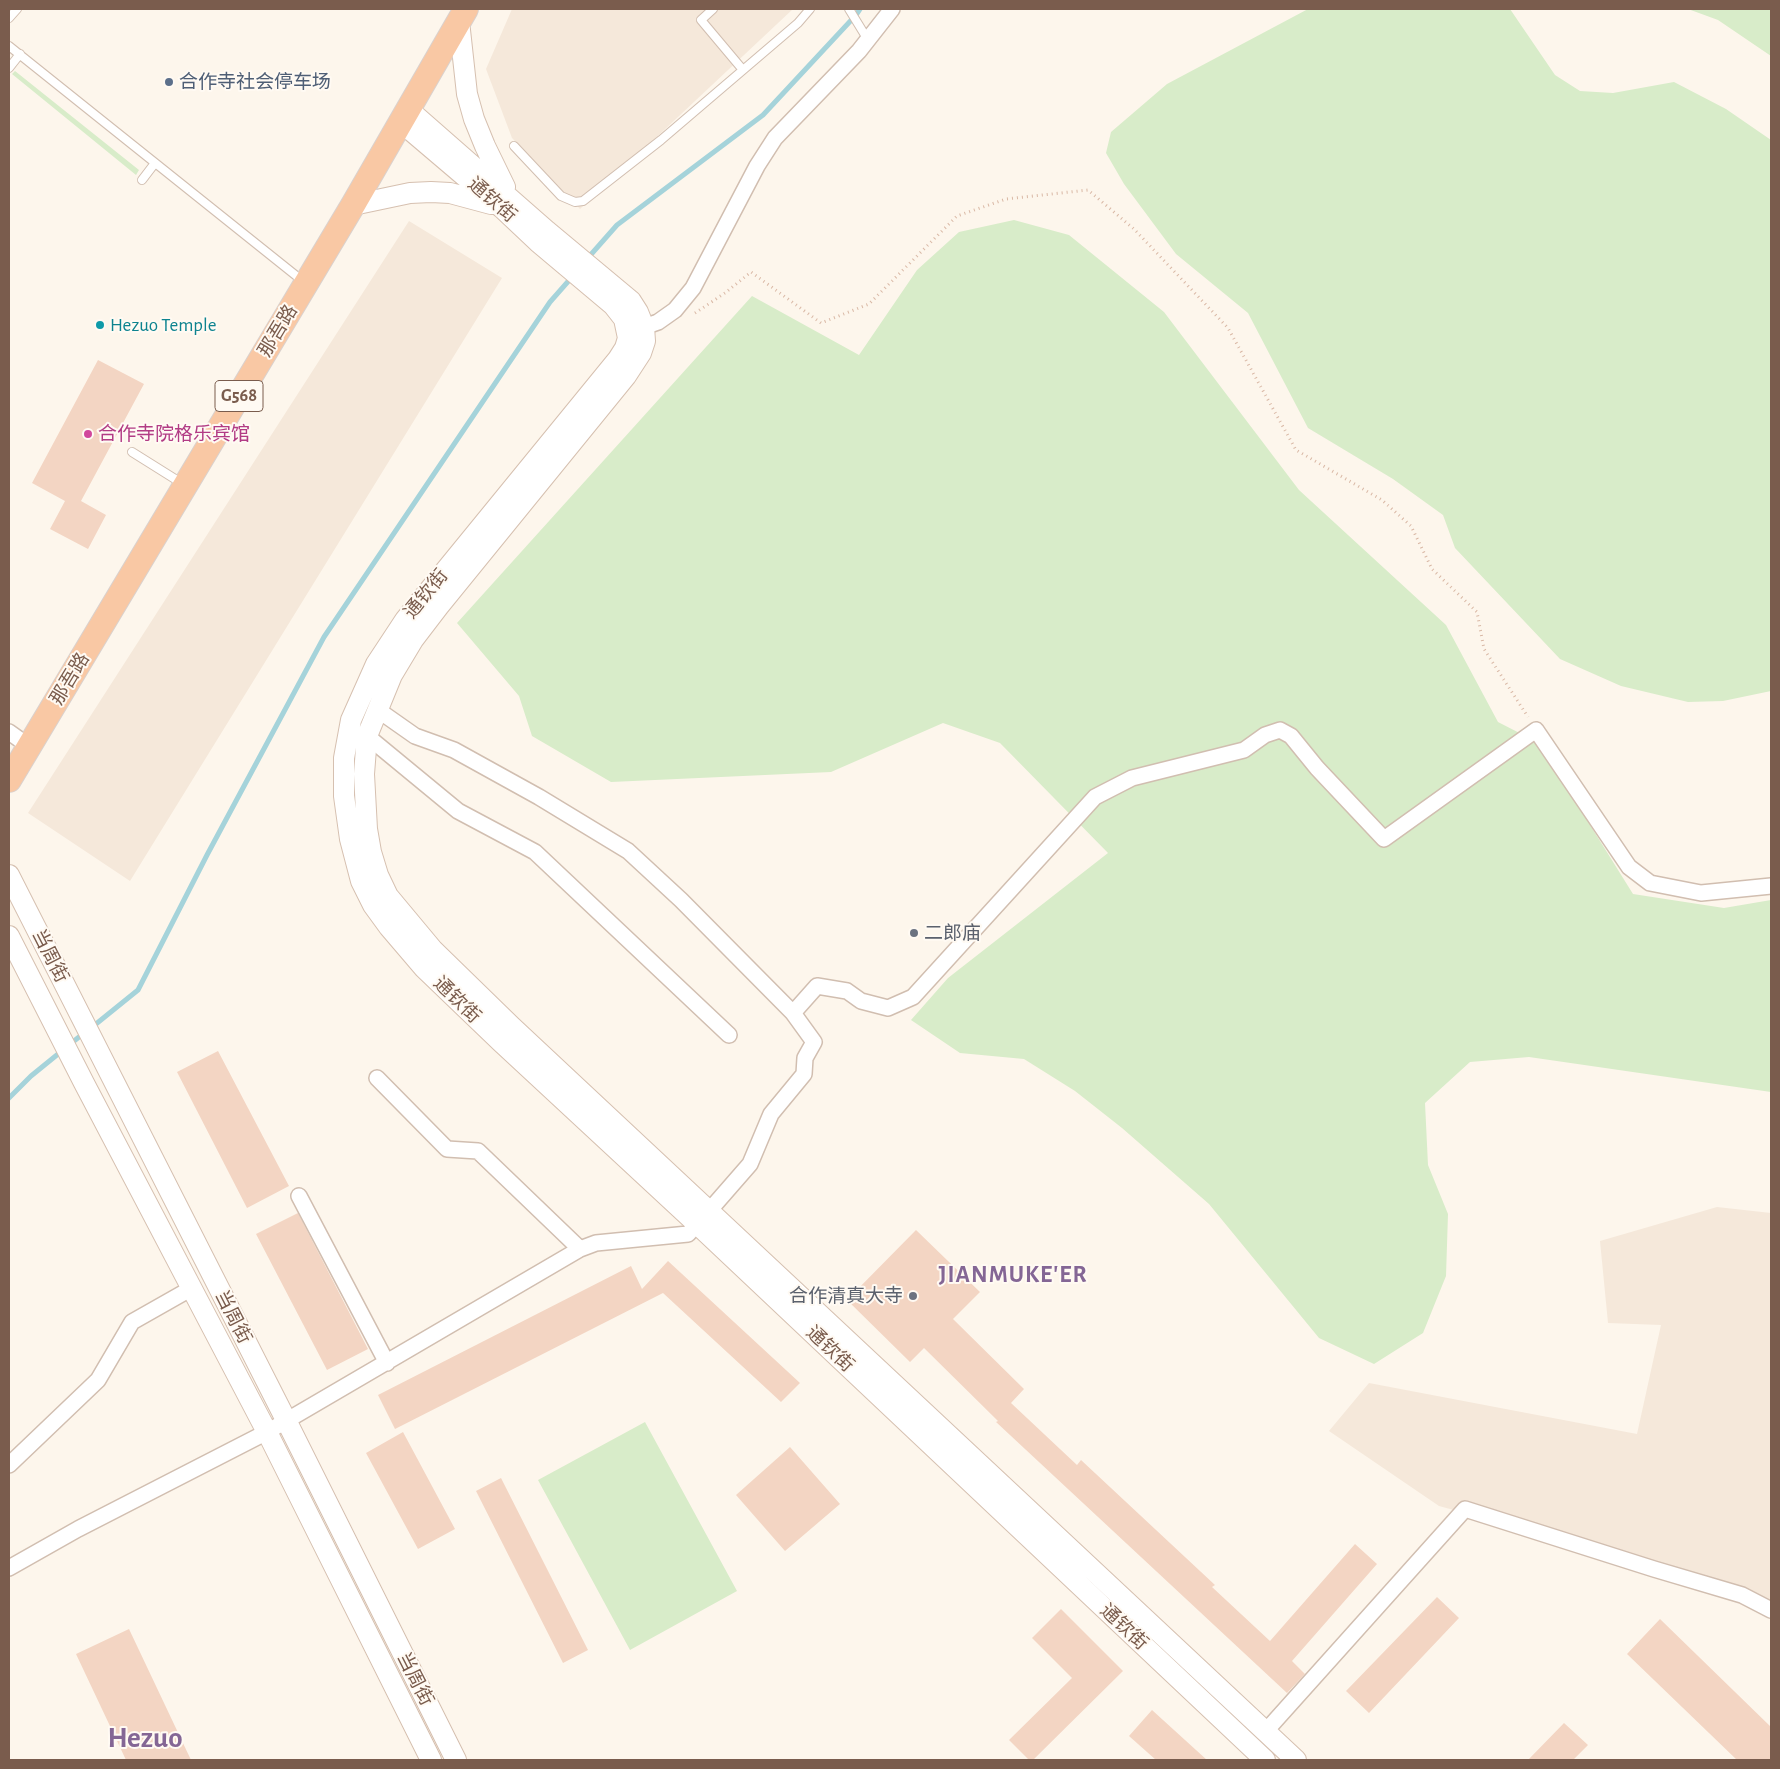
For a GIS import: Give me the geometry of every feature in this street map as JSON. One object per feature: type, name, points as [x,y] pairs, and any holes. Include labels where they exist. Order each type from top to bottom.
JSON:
[{"type":"highway","name":"那吾路","points":[[9,780],[406,116],[463,15]]},
{"type":"main road","points":[[353,205],[410,193],[432,192],[506,203],[496,171],[474,119],[464,78],[463,15]]},
{"type":"main road","name":"通钦街","points":[[406,116],[542,236],[618,299],[628,338],[625,348],[618,359],[405,620],[376,664],[351,720],[344,758],[344,796],[350,839],[361,881],[389,927],[424,968],[500,1042],[703,1217],[1265,1760]]},
{"type":"main road","points":[[618,299],[638,312],[644,327],[645,341],[635,364],[413,640],[392,675],[367,736],[364,774],[367,829],[378,875],[388,896],[433,950],[703,1217],[1296,1760]]},
{"type":"main road","name":"当周街","points":[[9,875],[286,1420],[456,1760]]},
{"type":"main road","name":"当周街","points":[[9,936],[267,1432],[431,1760]]},
{"type":"street","points":[[644,327],[658,322],[675,310],[693,288],[757,166],[775,138],[859,51],[866,36],[892,9]]},
{"type":"street","points":[[9,1568],[78,1529],[267,1432],[580,1249],[596,1244],[688,1234],[750,1164],[771,1114],[804,1074],[805,1058],[814,1042],[793,1013],[681,900],[628,851],[454,750],[415,736],[378,710]]},
{"type":"street","points":[[793,1013],[817,986],[847,991],[861,1001],[888,1008],[913,997],[1096,797],[1132,778],[1244,750],[1265,735],[1280,730],[1291,736],[1317,768],[1384,838],[1536,730],[1628,867],[1650,883],[1701,893],[1771,886]]},
{"type":"street","points":[[9,732],[30,747]]},
{"type":"street","points":[[367,736],[458,811],[535,852],[729,1035]]},
{"type":"street","points":[[377,1078],[447,1149],[478,1151],[580,1249]]},
{"type":"street","points":[[299,1196],[387,1363]]},
{"type":"street","points":[[9,1465],[98,1380],[132,1322],[192,1288]]},
{"type":"street","points":[[1265,1732],[1465,1509],[1742,1595],[1771,1610]]},
{"type":"lane","points":[[9,18],[17,9]]},
{"type":"lane","points":[[713,9],[701,20],[743,70]]},
{"type":"lane","points":[[514,146],[561,196],[574,202],[583,201],[661,140],[798,23],[810,9]]},
{"type":"lane","points":[[848,9],[866,36]]},
{"type":"lane","points":[[9,46],[306,284]]},
{"type":"lane","points":[[9,68],[20,54]]},
{"type":"lane","points":[[142,180],[155,163]]},
{"type":"lane","points":[[132,452],[186,485]]},
{"type":"path","points":[[675,310],[691,315],[725,293],[751,272],[821,323],[869,304],[956,216],[1006,199],[1088,190],[1134,229],[1228,328],[1296,450],[1382,500],[1411,526],[1432,569],[1477,612],[1484,649],[1536,730]]},
{"type":"shaded area","points":[[512,9],[793,9],[580,209],[512,138],[486,69]]},
{"type":"shaded area","points":[[409,221],[502,278],[130,881],[28,813]]},
{"type":"shaded area","points":[[1717,1207],[1771,1213],[1771,1602],[1747,1589],[1439,1506],[1329,1431],[1369,1383],[1637,1434],[1661,1325],[1608,1323],[1600,1241]]},
{"type":"green space","points":[[1308,9],[1510,9],[1555,75],[1580,91],[1613,93],[1674,82],[1726,109],[1771,140],[1771,691],[1723,701],[1688,702],[1621,686],[1560,659],[1455,548],[1443,515],[1393,479],[1308,428],[1248,313],[1176,254],[1124,184],[1106,153],[1111,132],[1167,84]]},
{"type":"green space","points":[[1688,9],[1771,9],[1771,56],[1718,20]]},
{"type":"green space","points":[[15,71],[139,170],[136,175],[12,74]]},
{"type":"green space","points":[[1014,220],[1069,235],[1164,312],[1299,490],[1446,625],[1498,722],[1539,743],[1633,894],[1724,908],[1771,900],[1771,1092],[1529,1057],[1470,1062],[1425,1103],[1428,1165],[1448,1214],[1446,1276],[1423,1333],[1374,1364],[1319,1338],[1209,1204],[1122,1128],[1075,1091],[1024,1059],[960,1053],[911,1020],[948,978],[1108,853],[1000,743],[943,723],[831,772],[611,782],[532,736],[519,696],[457,623],[752,296],[859,355],[917,270],[959,232]]},
{"type":"green space","points":[[645,1422],[737,1591],[630,1650],[538,1480]]},
{"type":"building","name":"合作寺院格乐宾馆","points":[[98,360],[144,384],[81,501],[106,515],[88,549],[50,529],[65,501],[32,483]]},
{"type":"building","points":[[218,1051],[289,1186],[247,1208],[177,1072]]},
{"type":"building","points":[[298,1213],[368,1349],[327,1370],[256,1234]]},
{"type":"building","points":[[916,1230],[980,1292],[953,1319],[1024,1389],[1011,1403],[1077,1465],[1081,1460],[1215,1585],[1212,1587],[1270,1641],[1355,1544],[1377,1564],[1292,1661],[1305,1674],[1287,1693],[996,1422],[998,1421],[924,1348],[910,1362],[847,1300]]},
{"type":"building","points":[[668,1261],[800,1383],[781,1402],[663,1293],[395,1429],[378,1395],[631,1266],[642,1289]]},
{"type":"building","points":[[403,1432],[455,1529],[418,1549],[366,1453]]},
{"type":"building","points":[[790,1447],[840,1504],[785,1551],[736,1495]]},
{"type":"building","points":[[501,1478],[588,1650],[563,1663],[476,1491]]},
{"type":"building","points":[[1437,1597],[1459,1618],[1369,1713],[1346,1691]]},
{"type":"building","points":[[1061,1609],[1123,1671],[1033,1760],[1029,1760],[1009,1740],[1072,1678],[1032,1638]]},
{"type":"building","points":[[1660,1619],[1771,1727],[1771,1760],[1737,1760],[1627,1654]]},
{"type":"building","points":[[129,1629],[191,1760],[126,1760],[76,1654]]},
{"type":"building","points":[[1152,1710],[1207,1760],[1156,1760],[1129,1736]]},
{"type":"building","points":[[1564,1723],[1588,1745],[1573,1760],[1528,1760]]},
{"type":"waterway","points":[[587,259],[617,225],[763,115],[860,9]]},
{"type":"waterway","points":[[91,1028],[138,990],[207,855],[324,637],[550,302],[572,277]]},
{"type":"waterway","points":[[69,1045],[84,1033]]},
{"type":"waterway","points":[[9,1098],[31,1076],[63,1050]]},
{"type":"place","name":"合作寺社会停车场","points":[[169,82]]},
{"type":"place","name":"Hezuo Temple","points":[[100,325]]},
{"type":"place","name":"合作寺院格乐宾馆","points":[[88,434]]},
{"type":"place","name":"二郎庙","points":[[914,933]]},
{"type":"place","name":"合作清真大寺","points":[[913,1296]]},
{"type":"district","name":"JIANMUKE'ER","points":[[1013,1275]]},
{"type":"district","name":"Hezuo","points":[[145,1738]]}]
